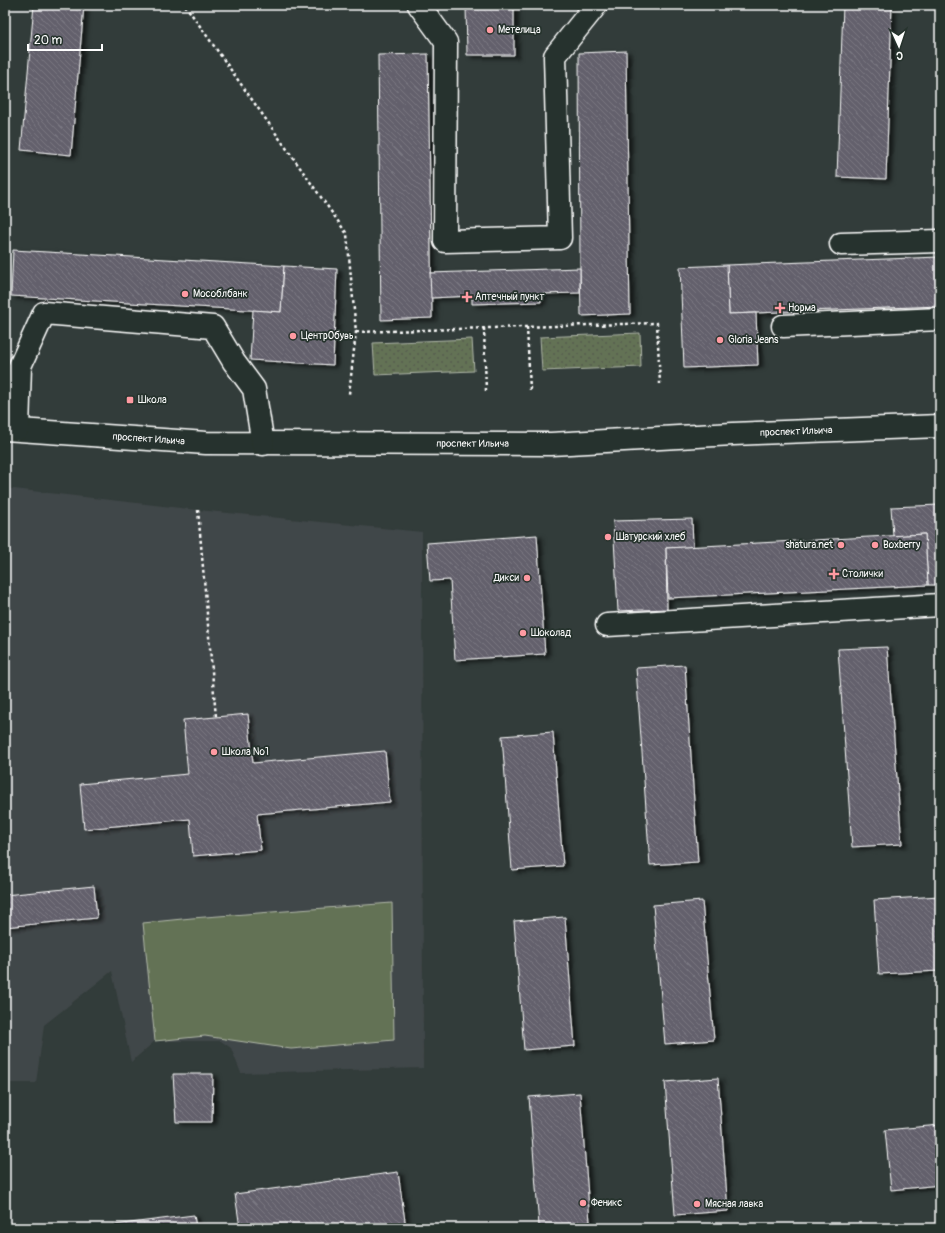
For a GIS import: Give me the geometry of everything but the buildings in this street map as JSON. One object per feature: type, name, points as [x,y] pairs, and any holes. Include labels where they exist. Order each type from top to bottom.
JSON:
[{"type":"street","points":[[419,5],[446,42],[445,241],[560,238],[555,56],[596,5]]},
{"type":"street","points":[[841,244],[940,241]]},
{"type":"street","points":[[12,429],[20,366],[44,313],[213,327],[234,362],[254,389],[263,444]]},
{"type":"street","points":[[783,326],[940,319]]},
{"type":"street","name":"проспект Ильича","points":[[12,429],[206,443],[551,444],[733,434],[940,426]]},
{"type":"street","points":[[607,625],[940,605]]},
{"type":"path","points":[[185,5],[347,234],[356,332],[349,394]]},
{"type":"path","points":[[356,332],[657,324],[660,384]]},
{"type":"path","points":[[527,327],[530,390]]},
{"type":"path","points":[[484,328],[486,391]]},
{"type":"path","points":[[198,510],[216,717]]},
{"type":"shaded area","name":"Школа №1","points":[[5,488],[198,510],[422,532],[423,1068],[241,1073],[231,1048],[221,1041],[155,1041],[131,1062],[112,971],[44,1025],[36,1083],[5,1083]]},
{"type":"green space","points":[[640,333],[641,367],[542,371],[540,337]]},
{"type":"green space","points":[[472,339],[474,371],[375,375],[373,343]]},
{"type":"green space","points":[[392,903],[394,1040],[291,1049],[205,1036],[155,1041],[143,923]]},
{"type":"place","name":"Метелица","points":[[490,30]]},
{"type":"place","name":"Мособлбанк","points":[[185,294]]},
{"type":"place","name":"Аптечный пункт","points":[[467,297]]},
{"type":"place","name":"Норма","points":[[780,308]]},
{"type":"place","name":"ЦентрОбувь","points":[[293,336]]},
{"type":"place","name":"Gloria Jeans","points":[[720,340]]},
{"type":"place","name":"Школа","points":[[130,400]]},
{"type":"place","name":"Шатурский хлеб","points":[[608,537]]},
{"type":"place","name":"shatura.net","points":[[841,545]]},
{"type":"place","name":"Boxberry","points":[[875,545]]},
{"type":"place","name":"Столички","points":[[834,574]]},
{"type":"place","name":"Дикси","points":[[527,578]]},
{"type":"place","name":"Шоколад","points":[[523,633]]},
{"type":"place","name":"Школа №1","points":[[214,752]]},
{"type":"place","name":"Феникс","points":[[583,1203]]},
{"type":"place","name":"Мясная лавка","points":[[697,1204]]}]
